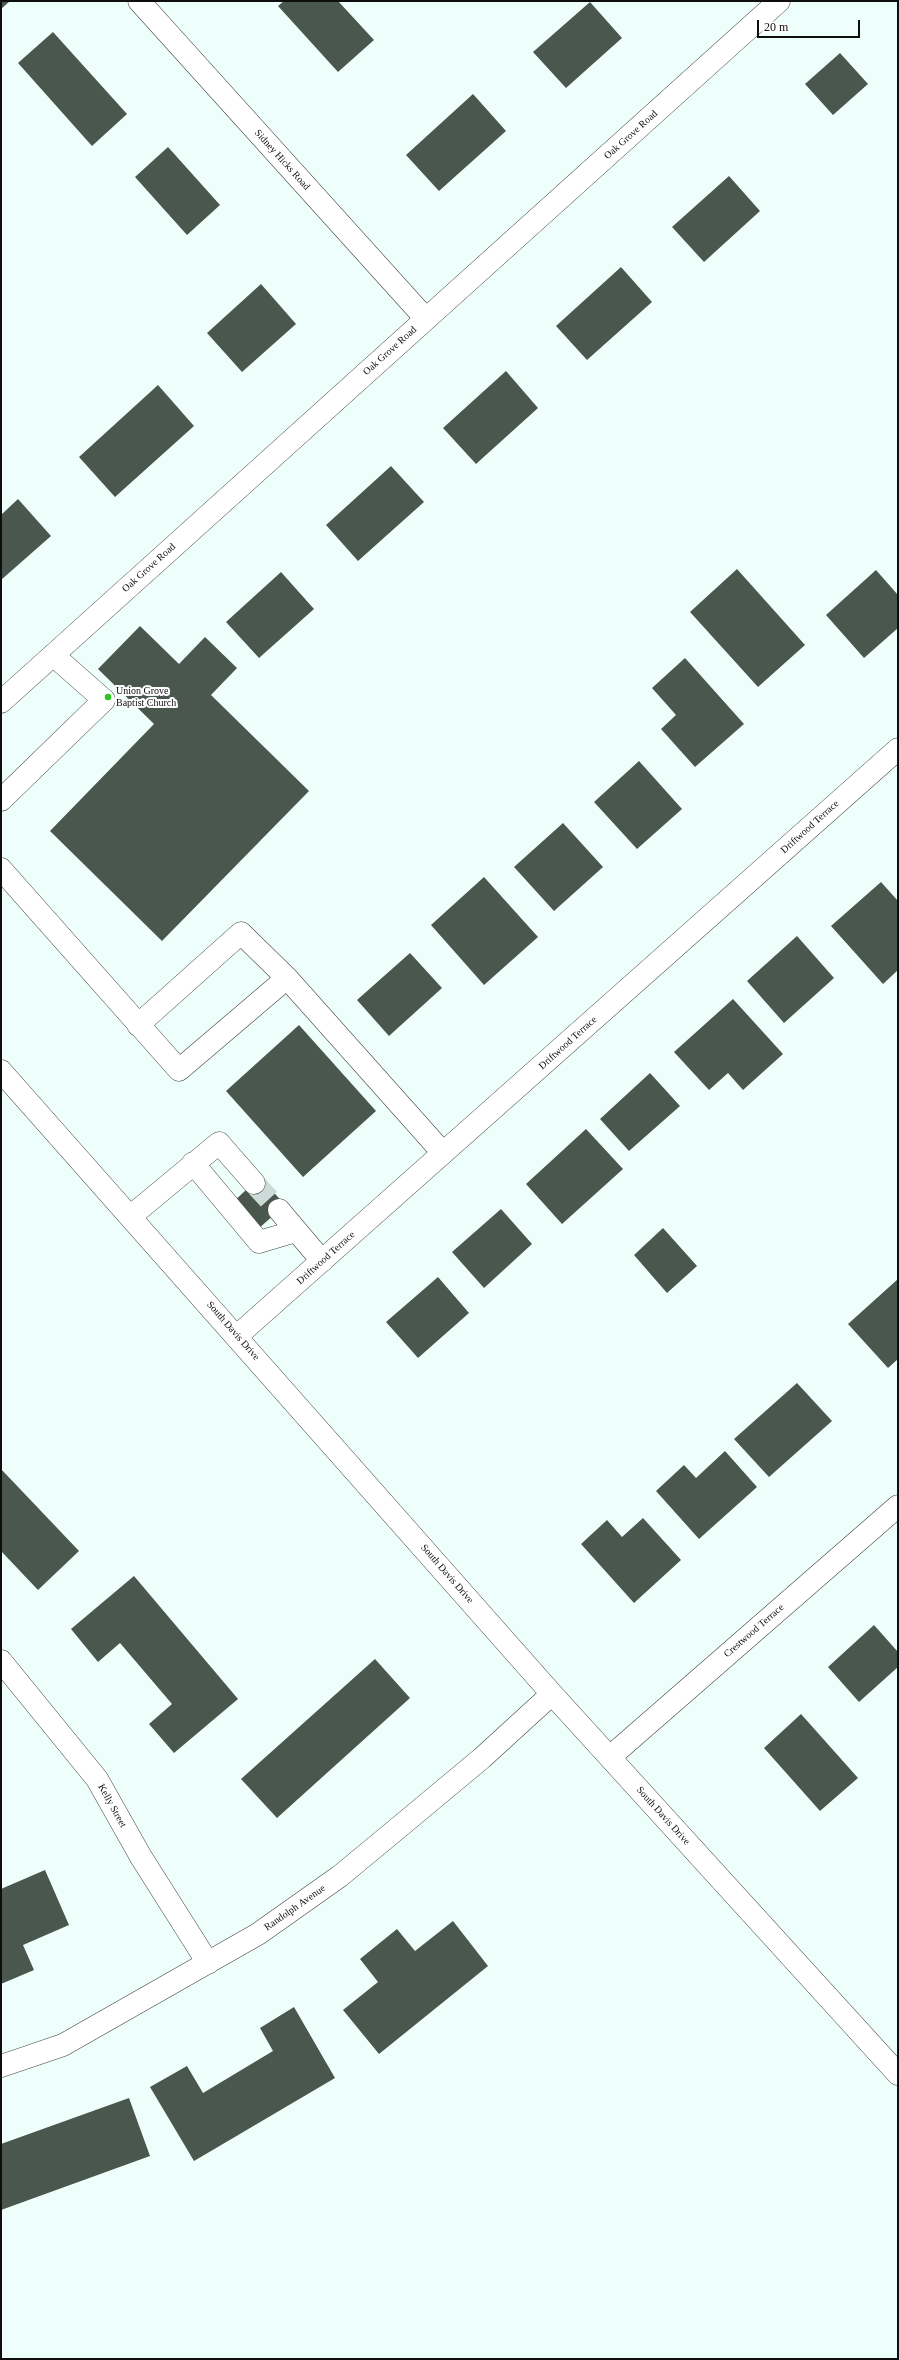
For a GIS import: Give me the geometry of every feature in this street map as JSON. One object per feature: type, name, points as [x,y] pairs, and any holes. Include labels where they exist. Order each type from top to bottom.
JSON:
[{"type":"street","name":"Sidney Hicks Road","points":[[139,1],[426,319]]},
{"type":"street","name":"Oak Grove Road","points":[[1,702],[779,1]]},
{"type":"street","points":[[1,800],[104,700],[53,655]]},
{"type":"street","name":"Driftwood Terrace","points":[[237,1336],[898,749]]},
{"type":"street","points":[[1,869],[179,1070],[287,978]]},
{"type":"street","points":[[138,1025],[241,933],[287,978],[444,1153]]},
{"type":"street","name":"South Davis Drive","points":[[1,1071],[131,1216],[552,1694],[898,2074]]},
{"type":"street","points":[[131,1216],[218,1144],[254,1183]]},
{"type":"street","points":[[193,1164],[259,1242],[296,1231]]},
{"type":"street","points":[[279,1210],[322,1261]]},
{"type":"street","name":"Crestwood Terrace","points":[[610,1757],[898,1506]]},
{"type":"street","name":"Kelly Street","points":[[1,1661],[97,1779],[141,1857],[208,1963]]},
{"type":"street","name":"Randolph Avenue","points":[[1,2066],[62,2045],[258,1934],[340,1876],[482,1758],[552,1694]]},
{"type":"building","points":[[1,1],[10,1],[1,9]]},
{"type":"building","points":[[284,1],[338,1],[374,40],[338,72],[278,6]]},
{"type":"building","points":[[590,2],[622,38],[566,88],[533,52]]},
{"type":"building","points":[[53,32],[127,114],[92,146],[18,63]]},
{"type":"building","points":[[840,53],[868,84],[833,115],[805,84]]},
{"type":"building","points":[[473,94],[506,131],[439,191],[406,155]]},
{"type":"building","points":[[168,147],[220,205],[187,235],[135,177]]},
{"type":"building","points":[[729,176],[760,211],[704,262],[672,227]]},
{"type":"building","points":[[621,267],[652,302],[587,360],[556,326]]},
{"type":"building","points":[[261,284],[296,324],[242,372],[207,333]]},
{"type":"building","points":[[506,371],[538,408],[476,464],[443,428]]},
{"type":"building","points":[[158,385],[194,426],[115,497],[79,457]]},
{"type":"building","points":[[391,466],[424,502],[358,561],[326,525]]},
{"type":"building","points":[[18,499],[51,536],[1,580],[1,515]]},
{"type":"building","points":[[737,569],[805,645],[758,687],[690,612]]},
{"type":"building","points":[[876,570],[898,595],[898,628],[864,658],[826,615]]},
{"type":"building","points":[[281,572],[314,609],[259,658],[226,622]]},
{"type":"building","points":[[140,626],[179,664],[205,637],[237,668],[211,695],[309,791],[162,941],[50,831],[154,724],[98,669]]},
{"type":"building","points":[[685,658],[744,724],[695,767],[661,729],[676,715],[652,688]]},
{"type":"building","points":[[639,761],[682,809],[637,849],[594,802]]},
{"type":"building","points":[[563,823],[603,867],[554,911],[514,867]]},
{"type":"building","points":[[484,877],[538,937],[484,985],[431,925]]},
{"type":"building","points":[[881,882],[898,901],[898,970],[883,984],[831,926]]},
{"type":"building","points":[[797,936],[834,978],[784,1023],[747,981]]},
{"type":"building","points":[[410,953],[442,988],[389,1036],[357,1000]]},
{"type":"building","points":[[733,999],[783,1054],[743,1090],[728,1073],[709,1090],[674,1052]]},
{"type":"building","points":[[299,1025],[376,1111],[303,1177],[226,1091]]},
{"type":"building","points":[[650,1073],[680,1106],[629,1151],[600,1119]]},
{"type":"building","points":[[586,1129],[623,1169],[562,1224],[526,1184]]},
{"type":"building","points":[[260,1177],[285,1205],[257,1230],[232,1203]]},
{"type":"building","points":[[501,1209],[532,1244],[484,1288],[452,1252]]},
{"type":"building","points":[[663,1228],[697,1266],[667,1293],[634,1255]]},
{"type":"building","points":[[438,1277],[469,1313],[418,1358],[386,1322]]},
{"type":"building","points":[[898,1279],[898,1359],[888,1368],[848,1324]]},
{"type":"building","points":[[797,1383],[832,1421],[769,1477],[734,1439]]},
{"type":"building","points":[[725,1451],[757,1487],[699,1539],[656,1491],[684,1465],[696,1478]]},
{"type":"building","points":[[1,1469],[79,1551],[38,1590],[1,1551]]},
{"type":"building","points":[[643,1518],[681,1560],[634,1603],[581,1544],[607,1520],[622,1537]]},
{"type":"building","points":[[134,1576],[238,1699],[174,1753],[149,1724],[172,1704],[120,1643],[98,1662],[71,1629]]},
{"type":"building","points":[[874,1625],[898,1652],[898,1667],[859,1702],[828,1667]]},
{"type":"building","points":[[375,1659],[410,1698],[277,1818],[241,1779]]},
{"type":"building","points":[[801,1714],[858,1778],[820,1811],[764,1748]]},
{"type":"building","points":[[45,1870],[69,1925],[23,1945],[34,1970],[1,1984],[1,1889]]},
{"type":"building","points":[[453,1921],[488,1966],[379,2054],[343,2010],[378,1982],[360,1959],[397,1929],[415,1951]]},
{"type":"building","points":[[294,2007],[335,2078],[194,2161],[150,2087],[187,2066],[203,2093],[273,2051],[260,2028]]},
{"type":"building","points":[[129,2098],[150,2156],[1,2210],[1,2144]]},
{"type":"tunnel","points":[[254,1183],[279,1210]]},
{"type":"place","name":"Union Grove Baptist Church","points":[[108,697]]}]
